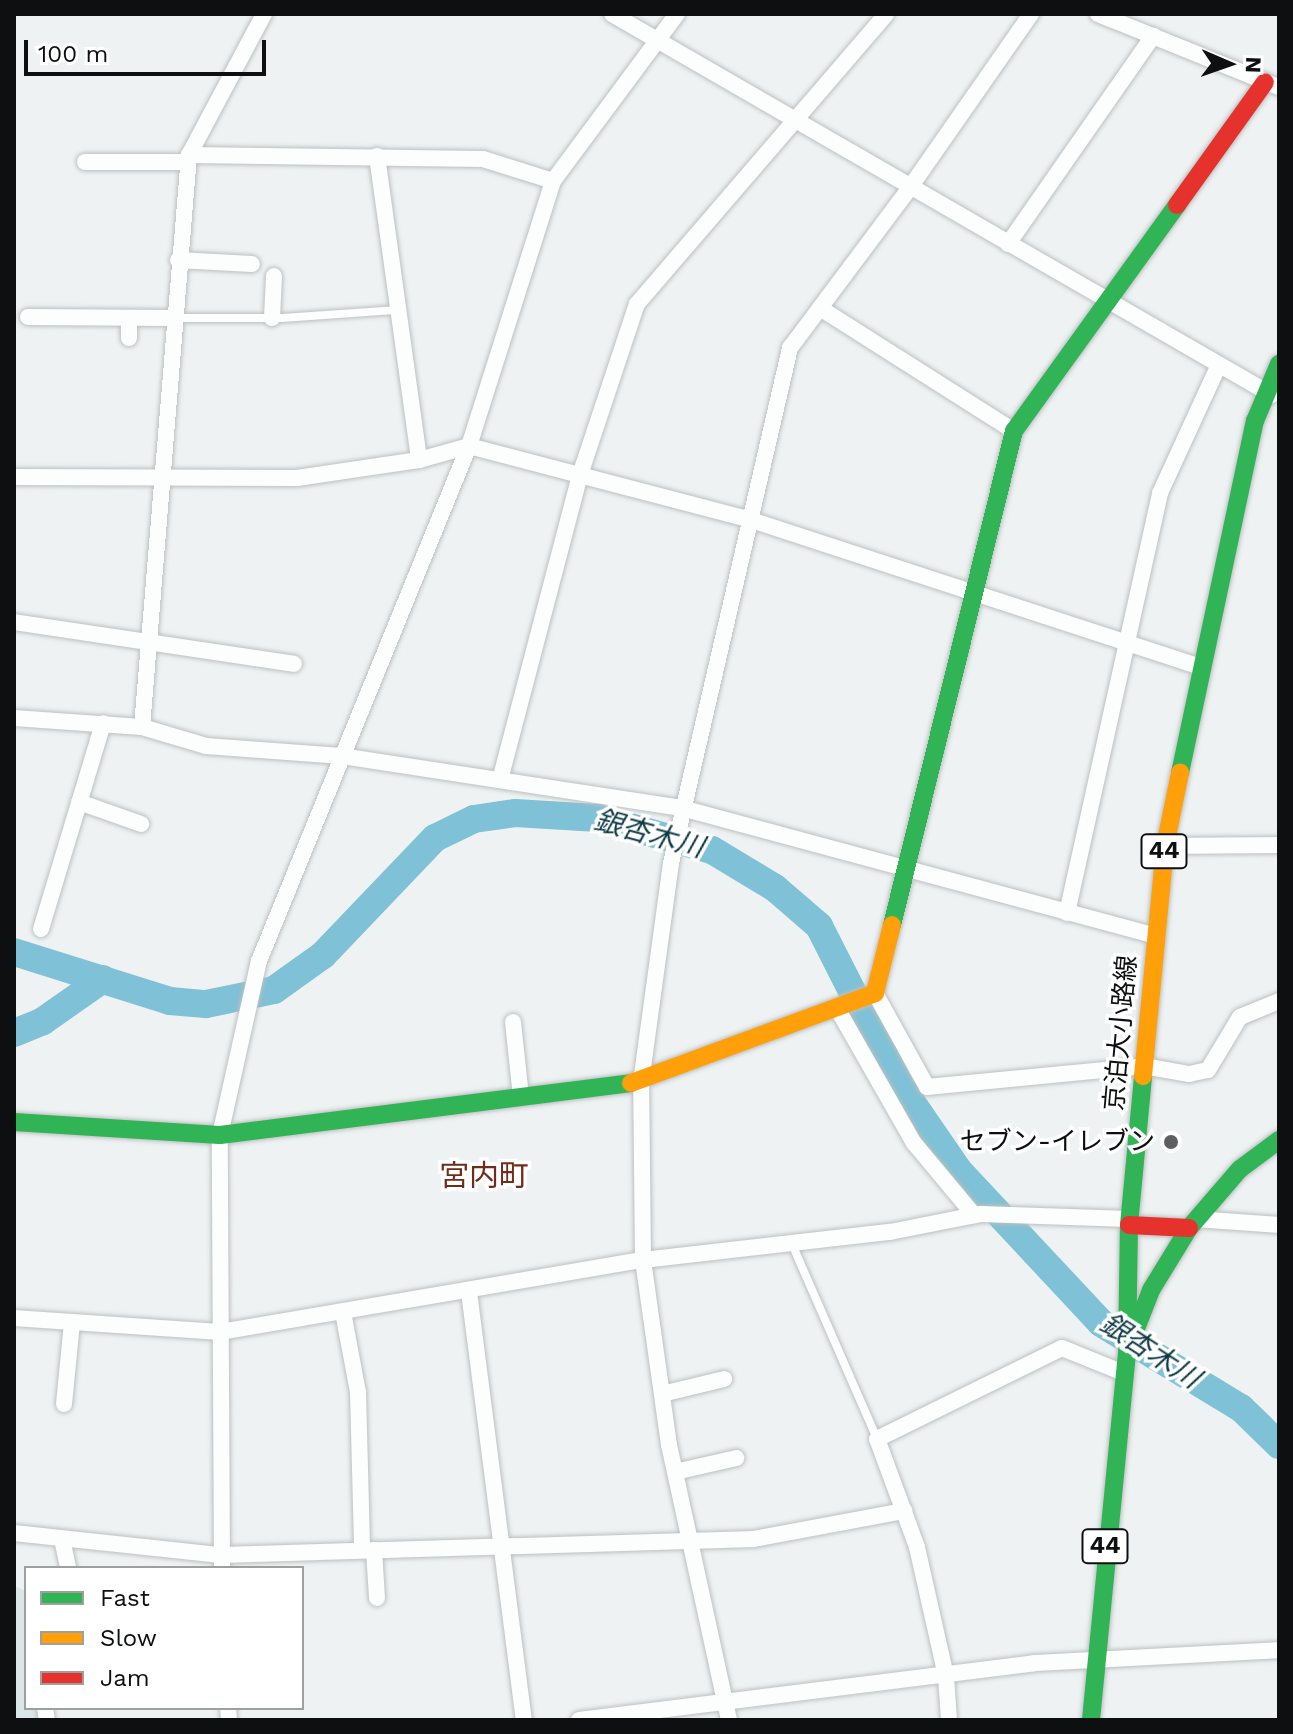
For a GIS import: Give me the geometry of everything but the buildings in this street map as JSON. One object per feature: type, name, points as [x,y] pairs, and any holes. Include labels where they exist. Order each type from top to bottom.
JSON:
[{"type":"street","points":[[612,14],[1105,302],[1271,395]]},
{"type":"street","points":[[221,1562],[220,1135],[259,961],[469,446],[553,181],[677,14]]},
{"type":"street","points":[[500,780],[580,475],[637,304],[886,14]]},
{"type":"street","points":[[729,1720],[675,1472],[643,1260],[641,1082],[671,863],[748,519],[790,348],[911,186],[1031,14]]},
{"type":"street","points":[[1098,14],[1272,84],[1105,302],[1014,431],[908,873],[875,993],[927,1087],[1144,1066],[1189,1074],[1208,1070],[1240,1017],[1279,1001]]},
{"type":"street","points":[[142,727],[164,479],[172,318],[188,158],[258,15]]},
{"type":"street","points":[[1008,244],[1153,36]]},
{"type":"street","points":[[85,162],[377,156],[483,159],[553,181]]},
{"type":"street","points":[[377,156],[395,310],[419,460]]},
{"type":"street","points":[[178,260],[252,264]]},
{"type":"street","points":[[272,318],[274,276]]},
{"type":"street","points":[[820,308],[1014,431]]},
{"type":"street","points":[[28,317],[172,318]]},
{"type":"street","points":[[129,318],[129,338]]},
{"type":"street","name":"京泊大小路線","points":[[1091,1720],[1130,1323],[1129,1222],[1165,846],[1200,667],[1279,364]]},
{"type":"street","points":[[1067,913],[1160,493],[1218,367]]},
{"type":"street","points":[[14,477],[297,478],[419,460],[469,446],[748,519],[1200,667]]},
{"type":"street","points":[[14,622],[294,664]]},
{"type":"street","points":[[14,718],[142,727],[206,746],[342,756],[682,808],[908,873],[1156,936]]},
{"type":"street","points":[[41,929],[103,723]]},
{"type":"street","points":[[79,802],[141,824]]},
{"type":"street","points":[[1165,846],[1279,845]]},
{"type":"street","points":[[14,1122],[220,1135],[641,1082],[838,1010],[875,993]]},
{"type":"street","points":[[838,1010],[914,1143],[978,1215]]},
{"type":"street","points":[[513,1022],[521,1097]]},
{"type":"street","points":[[1130,1323],[1193,1223],[1240,1169],[1279,1140]]},
{"type":"street","points":[[14,1318],[220,1332],[643,1260],[1018,1212],[1129,1222],[1279,1225]]},
{"type":"street","points":[[469,1292],[524,1720]]},
{"type":"street","points":[[343,1312],[358,1392],[368,1550],[377,1598]]},
{"type":"street","points":[[64,1404],[72,1322]]},
{"type":"street","points":[[949,1720],[946,1676],[917,1547],[877,1439],[1062,1348],[1125,1361]]},
{"type":"street","points":[[662,1394],[724,1379]]},
{"type":"street","points":[[675,1472],[736,1458]]},
{"type":"street","points":[[14,1533],[221,1562],[368,1550],[754,1539],[904,1511]]},
{"type":"street","points":[[62,1539],[68,1566]]},
{"type":"street","points":[[579,1720],[1096,1659],[1279,1650]]},
{"type":"lane","points":[[172,318],[272,318],[395,310]]},
{"type":"lane","points":[[792,1243],[877,1439]]},
{"type":"shaded area","points":[[14,1586],[24,1590],[24,1710],[39,1710],[41,1720],[14,1720]]},
{"type":"waterway","name":"銀杏木川","points":[[14,952],[170,1001],[206,1004],[274,990],[323,955],[435,838],[474,819],[515,813],[598,818],[712,850],[775,888],[819,926],[899,1084],[958,1170],[1101,1323],[1241,1408],[1279,1445]]},
{"type":"waterway","points":[[14,1033],[43,1021],[103,979]]},
{"type":"traffic: fast","points":[[892,925],[1014,431],[1177,205]]},
{"type":"traffic: fast","points":[[1180,773],[1255,421],[1279,364]]},
{"type":"traffic: fast","points":[[1091,1720],[1127,1351],[1129,1225],[1143,1076]]},
{"type":"traffic: fast","points":[[14,1122],[220,1135],[631,1083]]},
{"type":"traffic: fast","points":[[1130,1344],[1151,1290],[1189,1228],[1240,1169],[1279,1140]]},
{"type":"traffic: slow","points":[[1143,1076],[1165,846],[1180,773]]},
{"type":"traffic: slow","points":[[631,1083],[875,993],[892,925]]},
{"type":"traffic: jam","points":[[1177,205],[1265,82]]},
{"type":"traffic: jam","points":[[1129,1225],[1189,1228]]},
{"type":"place","name":"セブン-イレブン","points":[[1171,1142]]},
{"type":"district","name":"宮内町","points":[[484,1176]]}]
